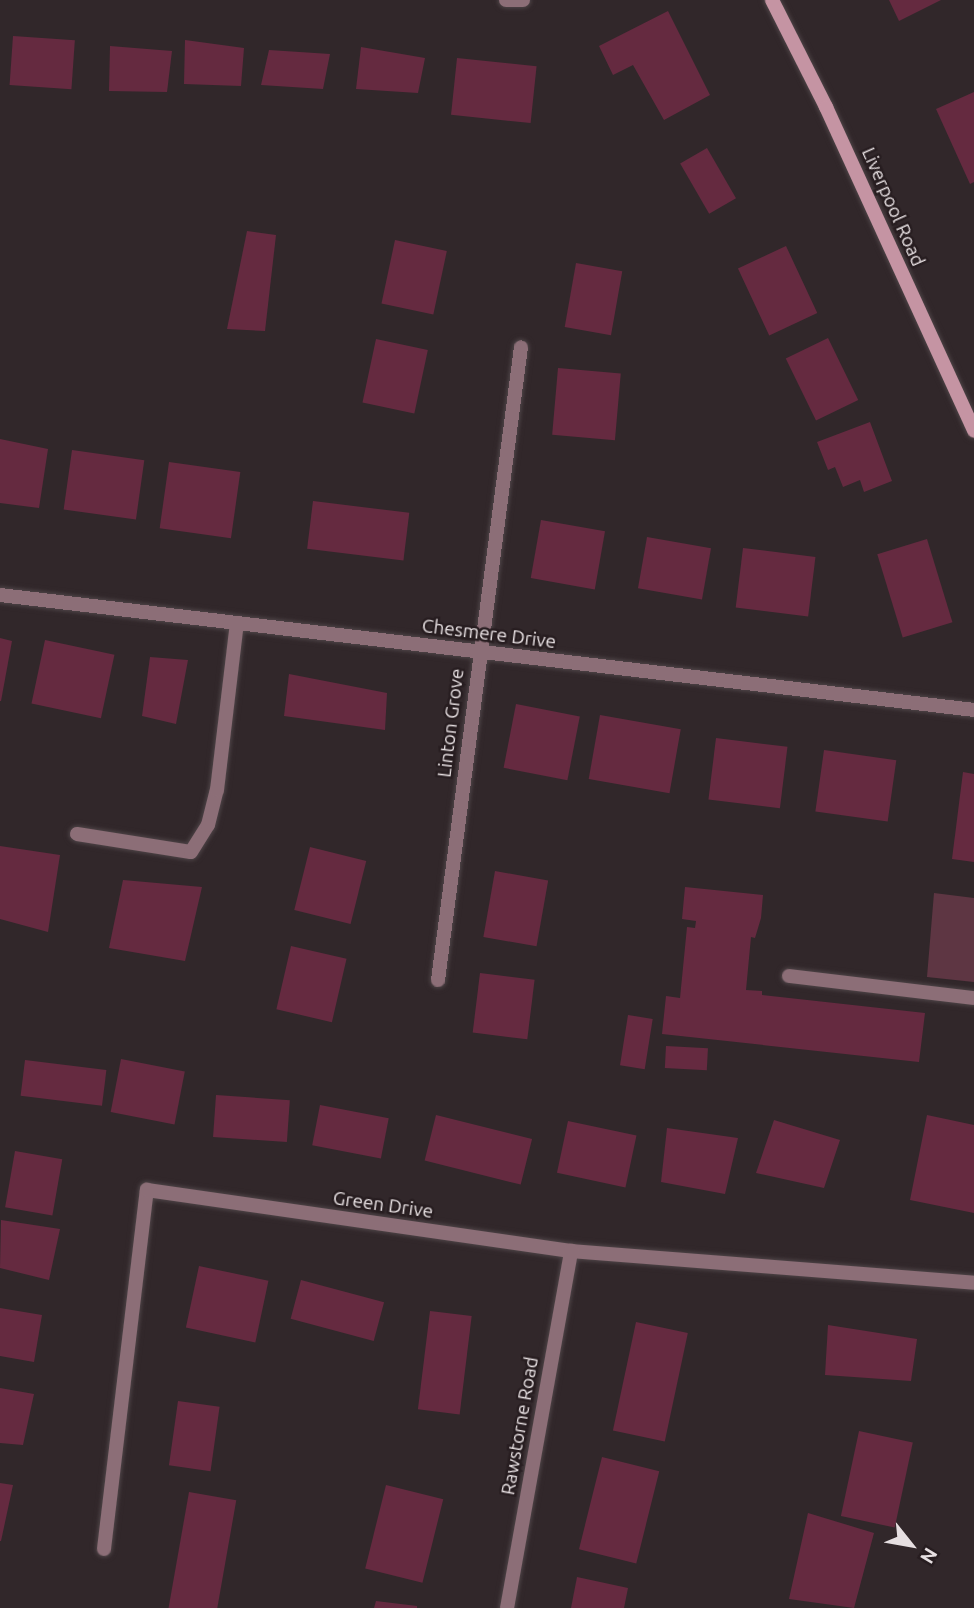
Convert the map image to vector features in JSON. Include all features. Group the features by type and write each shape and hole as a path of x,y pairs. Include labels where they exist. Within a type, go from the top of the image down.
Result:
{"street":[{"path":"506,0 523,0"},
{"name":"Liverpool Road","path":"772,0 826,107 974,431"},
{"name":"Linton Grove","path":"438,980 521,347"},
{"name":"Chesmere Drive","path":"0,594 974,710"},
{"path":"77,834 191,852 208,825 217,790 237,623"},
{"path":"789,976 974,998"},
{"name":"Green Drive","path":"104,1549 147,1190 571,1251 974,1283"},
{"name":"Rawstorne Road","path":"507,1608 571,1251"}],"shaded area":[{"path":"934,893 974,898 974,982 927,977"}],"building":[{"path":"889,0 941,0 899,21"},
{"path":"668,11 710,95 664,120 633,65 613,75 599,46"},
{"path":"13,36 75,40 71,89 10,85"},
{"path":"185,40 244,48 241,86 184,84"},
{"path":"110,46 172,51 167,92 109,91"},
{"path":"361,47 425,58 418,93 356,89"},
{"path":"269,50 330,54 323,89 261,85"},
{"path":"457,58 537,66 531,123 451,115"},
{"path":"974,92 974,182 970,184 936,109"},
{"path":"707,148 736,198 709,214 680,164"},
{"path":"247,231 276,235 265,331 227,329"},
{"path":"395,240 447,251 433,315 381,304"},
{"path":"786,246 817,313 769,335 738,268"},
{"path":"576,263 622,271 611,335 565,327"},
{"path":"828,338 858,400 816,421 786,359"},
{"path":"376,339 428,350 414,414 362,403"},
{"path":"558,368 621,373 615,440 552,435"},
{"path":"870,422 892,481 864,492 860,480 843,487 835,467 828,470 817,442"},
{"path":"0,439 48,449 39,508 0,503"},
{"path":"72,450 144,460 136,520 64,509"},
{"path":"169,462 240,472 231,538 160,528"},
{"path":"313,501 409,513 403,560 307,549"},
{"path":"541,520 605,531 595,589 531,578"},
{"path":"647,537 711,548 702,599 638,588"},
{"path":"927,539 952,622 903,637 877,554"},
{"path":"743,548 815,557 808,616 736,608"},
{"path":"0,638 12,641 1,701 0,701"},
{"path":"45,640 114,655 101,718 31,704"},
{"path":"150,657 188,660 176,724 142,716"},
{"path":"289,674 387,693 385,730 284,716"},
{"path":"516,704 580,716 567,780 504,768"},
{"path":"600,715 681,729 669,793 589,779"},
{"path":"716,738 787,747 780,808 708,800"},
{"path":"824,750 896,760 888,822 815,811"},
{"path":"963,772 974,774 974,862 952,859"},
{"path":"0,846 60,855 48,932 0,919"},
{"path":"310,847 366,861 351,924 294,910"},
{"path":"495,871 548,880 537,946 483,937"},
{"path":"123,880 202,887 185,961 109,948"},
{"path":"685,887 763,895 761,918 755,938 751,937 746,990 762,991 762,995 925,1013 919,1062 662,1034 666,996 680,998 687,927 695,928 696,921 682,919"},
{"path":"291,946 347,959 332,1022 276,1009"},
{"path":"480,973 535,980 527,1039 473,1033"},
{"path":"628,1015 653,1019 645,1069 620,1065"},
{"path":"666,1046 708,1048 707,1070 665,1068"},
{"path":"121,1059 185,1071 175,1124 111,1112"},
{"path":"25,1060 106,1070 102,1106 21,1096"},
{"path":"216,1095 290,1100 287,1142 213,1137"},
{"path":"320,1105 389,1118 381,1159 312,1145"},
{"path":"436,1115 532,1139 521,1185 425,1161"},
{"path":"927,1115 974,1125 974,1213 910,1200"},
{"path":"774,1120 840,1140 824,1188 756,1173"},
{"path":"568,1121 636,1136 625,1187 557,1173"},
{"path":"667,1128 738,1138 725,1194 661,1182"},
{"path":"15,1151 62,1159 52,1215 5,1207"},
{"path":"1,1220 60,1229 49,1280 0,1268"},
{"path":"199,1266 268,1281 255,1342 186,1328"},
{"path":"301,1280 384,1302 374,1341 291,1319"},
{"path":"0,1308 42,1315 34,1362 0,1356"},
{"path":"430,1311 472,1316 460,1414 418,1409"},
{"path":"636,1322 688,1333 665,1442 613,1431"},
{"path":"828,1325 917,1339 911,1381 825,1375"},
{"path":"0,1388 34,1394 23,1445 0,1443"},
{"path":"178,1401 220,1407 211,1471 169,1465"},
{"path":"859,1431 913,1442 895,1528 841,1516"},
{"path":"602,1457 659,1471 636,1563 579,1549"},
{"path":"0,1483 13,1485 1,1541 0,1541"},
{"path":"386,1485 443,1499 422,1583 365,1568"},
{"path":"189,1492 236,1500 217,1608 169,1608"},
{"path":"808,1513 874,1533 854,1608 789,1599"},
{"path":"577,1577 628,1588 624,1608 571,1608"},
{"path":"376,1601 417,1606 417,1608 374,1608"}]}
